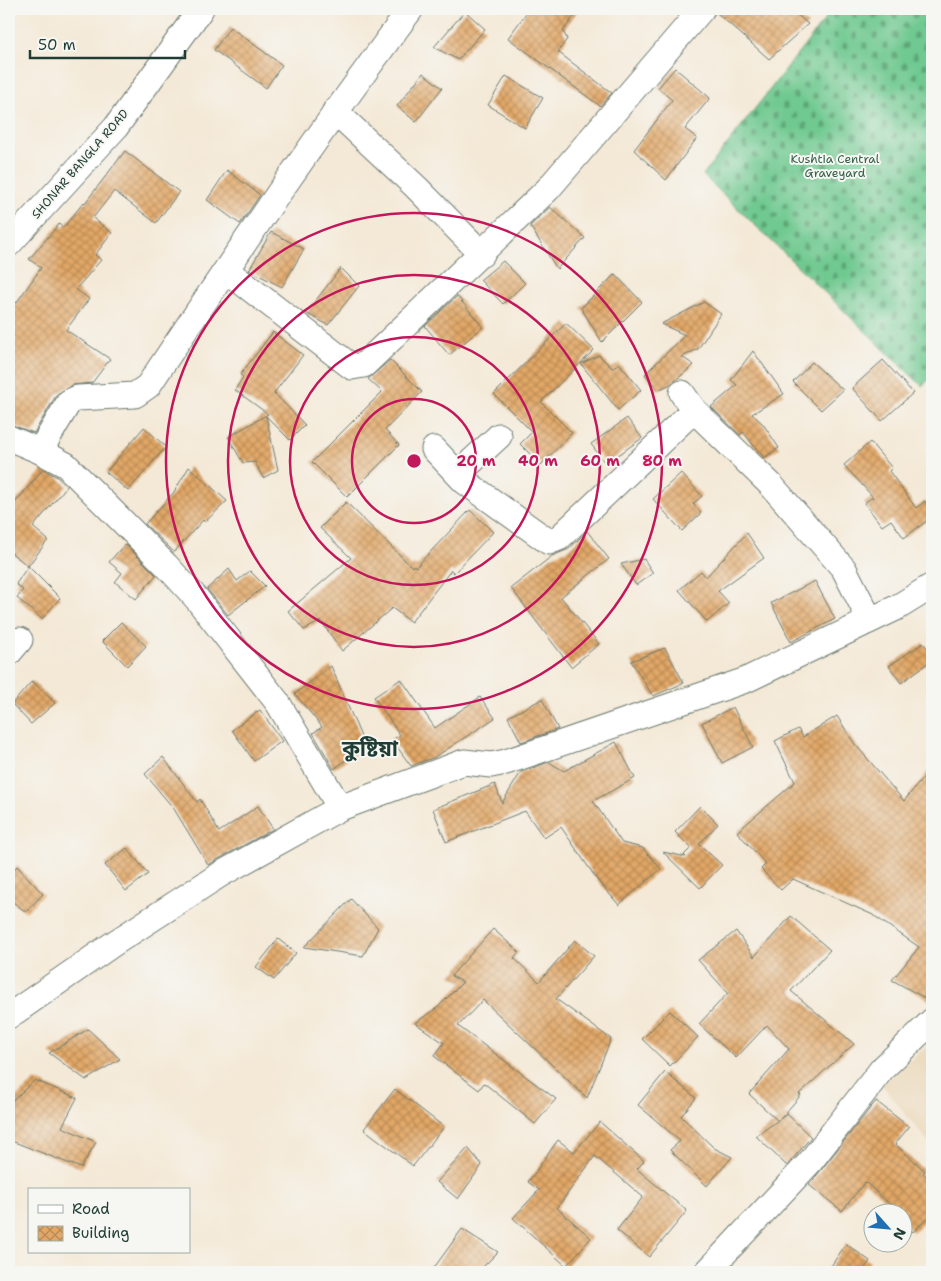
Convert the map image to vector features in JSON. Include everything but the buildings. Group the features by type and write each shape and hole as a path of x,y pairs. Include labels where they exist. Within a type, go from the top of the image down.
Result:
{"street":[{"name":"SHONAR BANGLA ROAD","path":"9,244 116,127 200,9"},
{"path":"40,451 69,402 78,398 135,395 148,386 335,111 411,9"},
{"path":"227,272 352,367 364,365 548,189 702,9"},
{"path":"335,111 416,187 482,254"},
{"path":"434,449 458,474 549,542 559,538 688,401 771,485 844,569 870,620"},
{"path":"458,474 499,436"},
{"path":"9,438 40,451 66,465 166,565 197,600 278,703 340,808"},
{"path":"9,1016 113,944 221,874 340,808 464,762 491,765 506,762 746,680 870,620 932,586"},
{"path":"707,1272 810,1162 882,1069 932,1021"}],"shaded area":[{"path":"932,1042 932,1146 882,1085"}],"green space":[{"name":"Kushtia Central Graveyard","path":"833,9 932,9 932,377 922,386 703,175"}],"district":[{"name":"কুষ্টিয়া","path":"370,748"}]}
